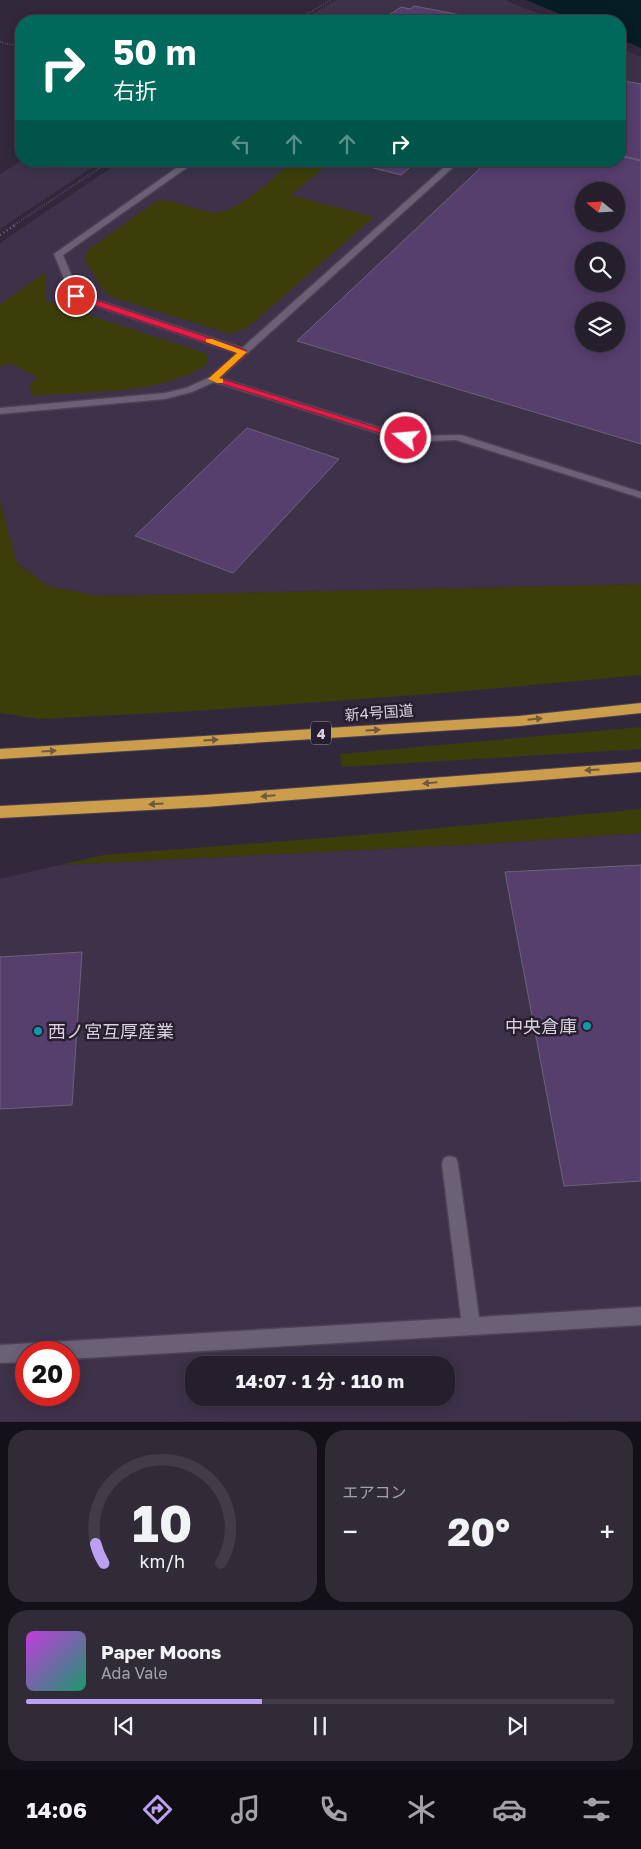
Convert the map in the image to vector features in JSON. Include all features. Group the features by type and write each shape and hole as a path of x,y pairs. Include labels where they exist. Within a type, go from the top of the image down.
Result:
{"highway":[{"name":"新4号国道","path":"0,754 519,720 641,708"},
{"path":"0,812 205,802 641,767"}],"lane":[{"path":"184,167 58,254 76,296 243,352"},
{"path":"0,411 165,396 189,390 213,379 449,167"},
{"path":"213,379 406,438 457,437 641,495"},
{"path":"450,1164 470,1327"},
{"path":"80,1350 641,1316"},
{"path":"0,1354 15,1353"}],"path":[{"path":"305,15 331,0"},
{"path":"0,42 15,46"},
{"path":"0,235 101,167"}],"shaded area":[{"path":"336,0 505,0 542,15 310,15"},
{"path":"526,0 641,0 641,48 626,42 626,15 562,15"},
{"path":"626,51 641,57 641,584 99,596 48,586 16,562 0,501 0,243 112,167 626,167"},
{"path":"15,165 15,167 93,167 0,229 0,174"},
{"path":"286,167 326,167 291,195 374,217 247,328 231,334 111,297 102,288 84,259 88,250 156,201 170,201 203,211 220,212 242,203"},
{"path":"46,271 46,301 208,354 206,366 165,382 143,387 31,396 30,385 37,377 11,364 0,366 0,305"},
{"path":"0,501 17,563 48,586 99,596 641,584 641,675 455,692 194,711 39,719 0,713"},
{"path":"641,727 641,749 342,767 340,754"},
{"path":"641,809 641,833 480,844 59,865 104,855 375,834"},
{"path":"641,833 641,1421 0,1422 0,879 59,865 480,844"}],"building":[{"path":"414,6 461,15 389,15 401,7 410,9"},
{"path":"626,81 641,84 641,160 626,156"},
{"path":"626,157 641,161 641,444 297,341 482,167 626,167"},
{"path":"370,167 410,167 401,175"},
{"path":"247,428 339,459 233,573 135,536"},
{"name":"中央倉庫","path":"641,865 641,1181 564,1186 505,872"},
{"name":"西ノ宮互厚産業","path":"82,952 72,1105 0,1109 0,957"}],"slow traffic":[{"path":"209,341 243,352 213,379 220,381"}],"place":[{"name":"中央倉庫","path":"587,1026"},
{"name":"西ノ宮互厚産業","path":"38,1031"}],"route":[{"path":"76,296 243,352 213,379 406,438"}]}
